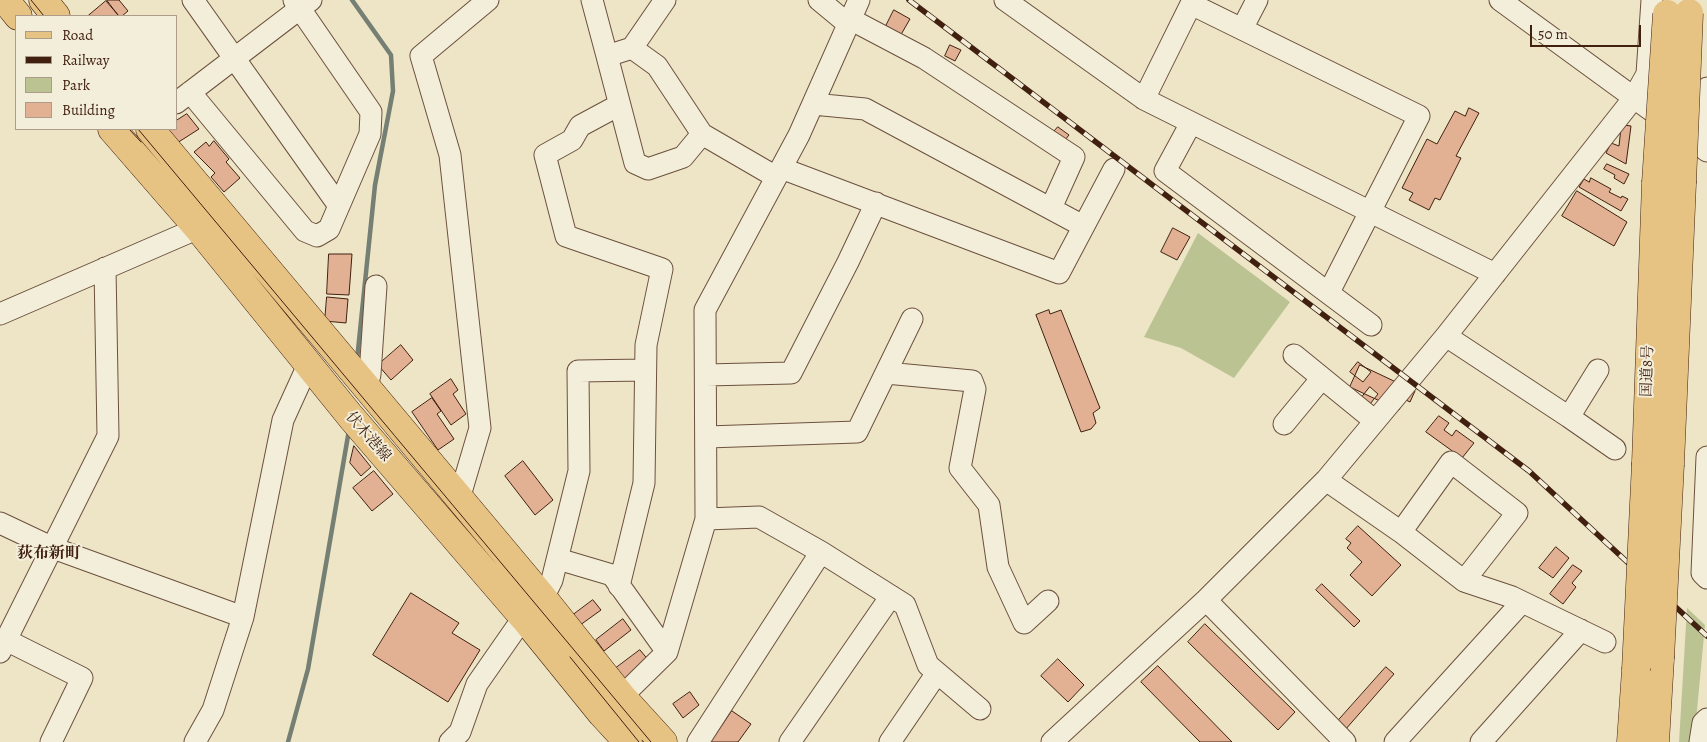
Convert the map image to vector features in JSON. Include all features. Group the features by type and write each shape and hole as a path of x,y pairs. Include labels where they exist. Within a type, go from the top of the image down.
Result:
{"main road":[{"path":"5,0 17,15"},
{"path":"43,0 55,15"},
{"name":"国道8号","path":"1655,742 1648,664 1658,464 1674,5"},
{"name":"伏木港線","path":"113,130 198,228 308,365 525,619 602,714 628,742"},
{"name":"伏木港線","path":"151,130 543,598 622,697 663,742"},
{"name":"国道8号","path":"1632,742 1648,664"}],"street":[{"path":"193,0 339,206"},
{"path":"459,499 480,428 450,155 421,56 488,0"},
{"path":"592,0 636,163 648,169 683,157 702,134"},
{"path":"607,56 632,48 666,0"},
{"path":"819,0 852,14 924,58 1074,157 1051,208"},
{"path":"1005,0 1144,99 1496,274"},
{"path":"1242,29 1257,0"},
{"path":"1500,0 1633,99 1706,149"},
{"path":"1144,99 1192,2 1242,29 1419,116 1329,292"},
{"path":"302,3 371,112 370,134 329,229 317,236 305,231 183,98 234,59 302,3"},
{"path":"1052,742 1206,600 1326,480 1496,274 1633,99 1647,74 1674,5"},
{"path":"602,714 622,697 667,652 706,519 706,310 779,172 852,14"},
{"path":"632,48 657,66 702,134 779,172 876,203 1058,272 1114,169"},
{"path":"1706,149 1707,88"},
{"path":"812,104 865,109 1084,226"},
{"path":"619,105 580,126 572,140 545,155 566,236 662,269 646,344 644,483 619,586"},
{"path":"1191,123 1165,171 1371,325"},
{"path":"706,374 791,373 876,203"},
{"path":"0,314 198,228 220,211"},
{"path":"51,742 82,678 3,646 108,436 105,268"},
{"path":"366,388 370,374 376,286"},
{"path":"707,437 857,432 912,319"},
{"path":"1446,336 1615,449"},
{"path":"1294,355 1375,421"},
{"path":"195,742 213,710 243,616 283,420 308,365"},
{"path":"450,742 460,732 477,684 543,598 552,580 579,471 578,372 645,370"},
{"path":"1569,417 1598,370"},
{"path":"886,373 972,382 975,389 960,468 988,505 998,567 1024,623 1048,601"},
{"path":"1284,424 1322,378"},
{"path":"1707,457 1702,573 1707,578"},
{"path":"1401,532 1451,462 1517,513 1464,580"},
{"path":"1326,480 1401,532 1464,580 1522,602 1605,642"},
{"path":"706,519 759,517 821,552 905,605 928,665 980,709"},
{"path":"0,523 53,548 243,616"},
{"path":"698,742 821,552"},
{"path":"558,559 612,576 667,652"},
{"path":"790,742 891,596"},
{"path":"1206,600 1338,740"},
{"path":"1395,742 1522,602"},
{"path":"1481,742 1581,630"},
{"path":"890,742 937,673"},
{"path":"1700,742 1703,723 1707,719"}],"green space":[{"path":"1198,233 1290,302 1234,378 1181,348 1144,337"},
{"path":"1687,608 1705,625 1694,742 1679,742"}],"building":[{"path":"107,0 119,0 128,11 123,15 118,15"},
{"path":"106,1 118,15 89,15"},
{"path":"894,10 910,19 899,38 884,30"},
{"path":"950,45 961,50 955,61 945,56"},
{"path":"1469,108 1479,113 1456,156 1461,158 1440,200 1435,198 1429,210 1409,200 1413,193 1402,188 1427,139 1437,144 1455,111 1465,116"},
{"path":"187,114 199,129 177,143 167,130 178,130 178,120"},
{"path":"1624,125 1631,126 1626,164 1606,153 1611,143 1619,146 1621,128"},
{"path":"1058,127 1069,135 1065,140 1052,134"},
{"path":"214,141 229,159 226,162 240,178 224,192 211,177 215,173 194,152 206,142 209,146"},
{"path":"1607,164 1629,174 1624,184 1614,178 1615,175 1604,169"},
{"path":"1591,178 1611,189 1609,192 1628,199 1621,211 1579,187 1584,179 1589,182"},
{"path":"1577,191 1627,222 1614,246 1562,216"},
{"path":"1173,228 1190,237 1177,260 1161,252"},
{"path":"329,254 352,254 349,295 327,294"},
{"path":"327,297 348,299 346,323 325,321"},
{"path":"1049,310 1050,314 1061,310 1100,408 1093,413 1096,423 1091,429 1081,432 1036,315"},
{"path":"401,345 413,360 391,380 378,365"},
{"path":"1358,362 1371,372 1363,382 1350,372"},
{"path":"1360,365 1415,391 1410,402 1404,399 1399,410 1350,387"},
{"path":"451,379 458,390 453,394 466,414 451,425 430,394"},
{"path":"1370,387 1378,394 1370,404 1362,397"},
{"path":"432,398 441,411 437,414 454,439 438,450 412,412"},
{"path":"1439,416 1449,423 1444,430 1452,436 1456,430 1474,443 1462,458 1426,432"},
{"path":"354,446 371,467 361,476 350,463"},
{"path":"523,461 553,500 535,515 505,476"},
{"path":"374,471 393,494 372,511 353,488"},
{"path":"1358,526 1401,565 1372,596 1350,575 1362,562 1347,548 1351,543 1346,539"},
{"path":"1556,547 1569,558 1553,578 1539,568"},
{"path":"1573,565 1582,571 1572,583 1576,587 1563,604 1550,594"},
{"path":"1322,584 1360,621 1354,627 1316,590"},
{"path":"411,593 459,623 452,633 480,650 448,702 373,655"},
{"path":"593,600 601,610 576,628 569,618"},
{"path":"623,619 631,630 604,651 596,640"},
{"path":"1205,624 1295,712 1278,730 1188,642"},
{"path":"640,650 650,662 625,681 616,668"},
{"path":"1058,659 1084,685 1068,702 1041,676"},
{"path":"1158,666 1232,742 1200,742 1141,682"},
{"path":"1386,667 1394,674 1345,730 1337,722"},
{"path":"690,692 699,705 683,718 673,704"},
{"path":"732,711 751,724 738,742 711,742"}],"waterway":[{"path":"352,0 391,55 393,91 375,185 357,360"},
{"path":"288,742 308,669 349,430"}],"tram line":[{"path":"31,0 43,15"},
{"path":"130,130 141,142"},
{"path":"139,130 651,742"},
{"path":"570,657 639,742"}],"railway":[{"path":"909,0 1529,471 1707,636"}],"district":[{"name":"荻布新町","path":"49,554"}]}
